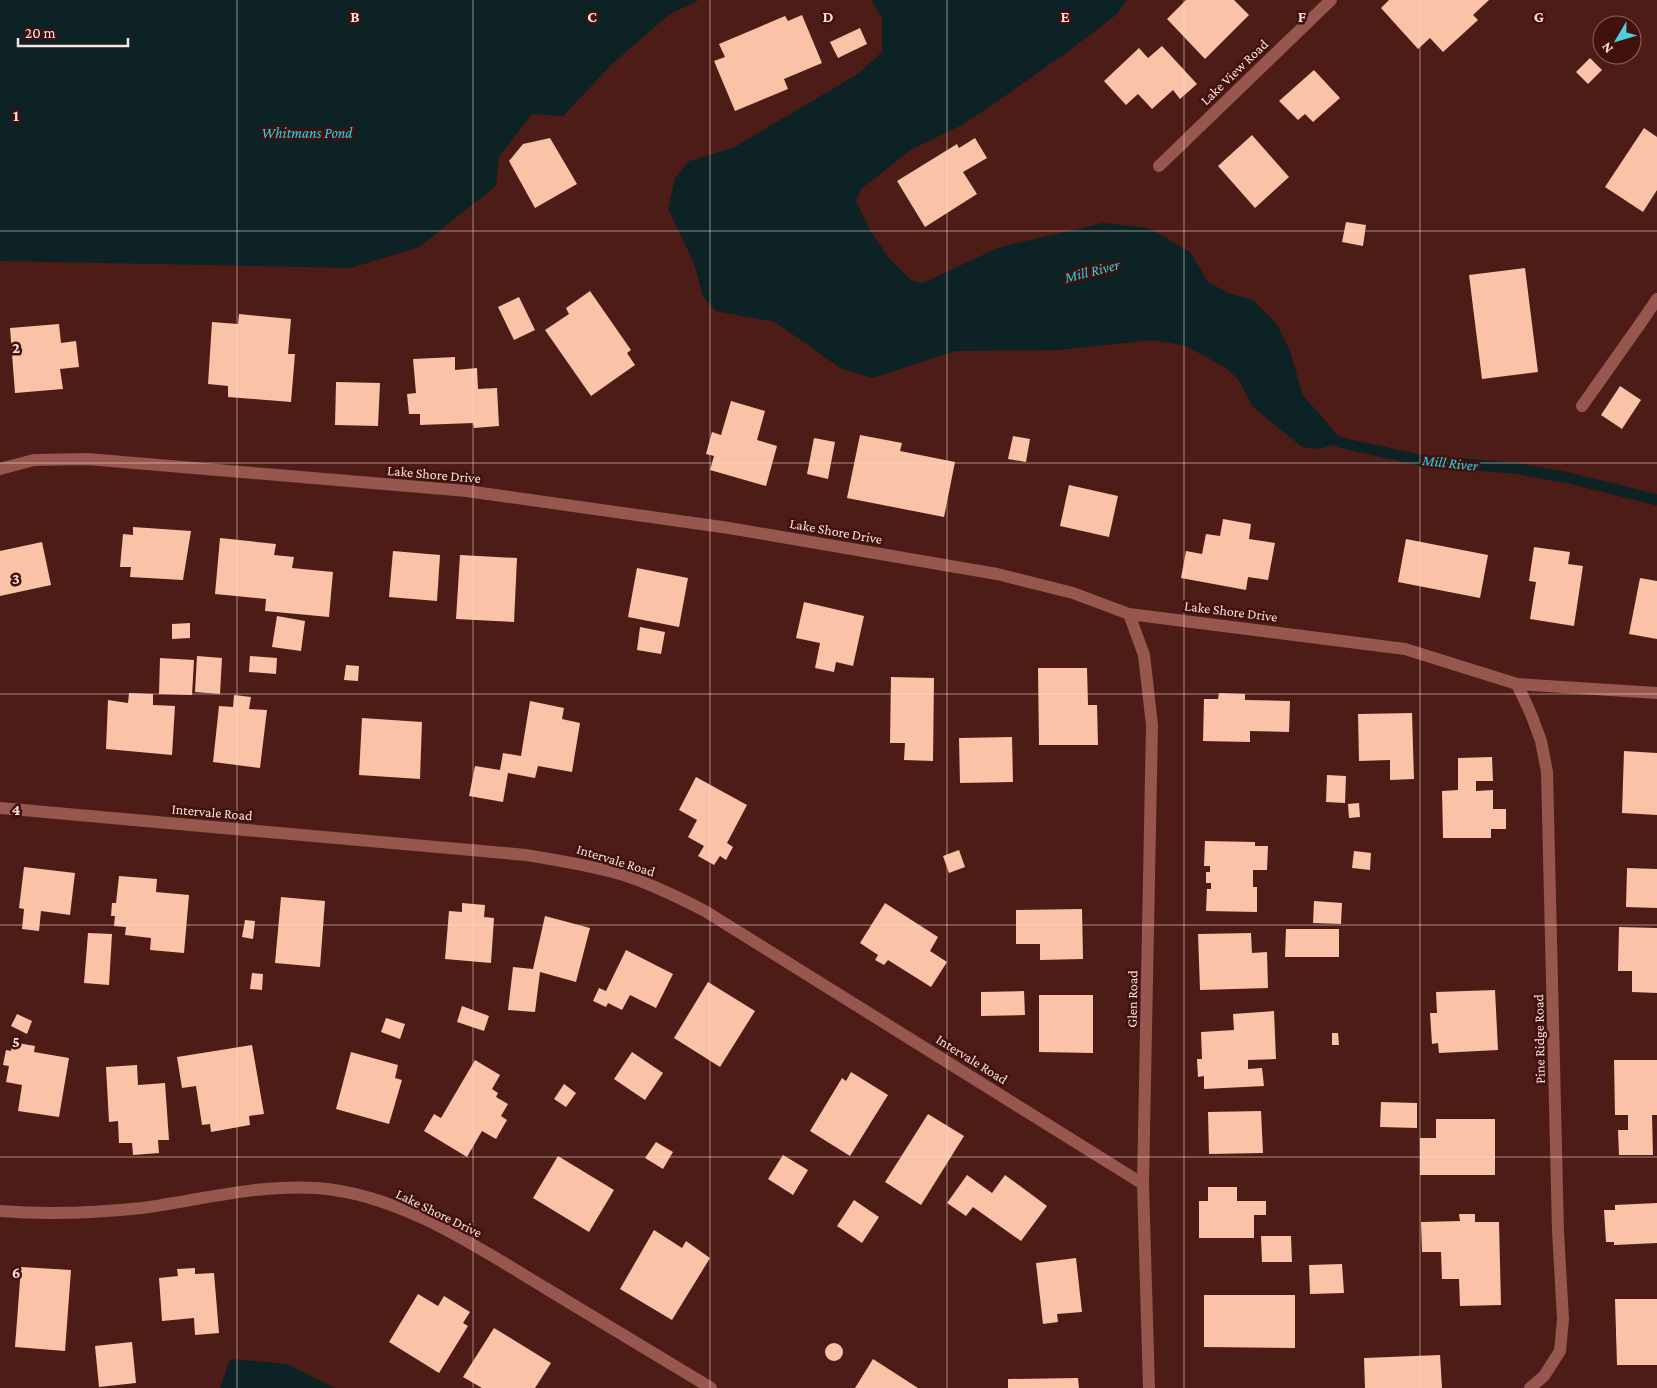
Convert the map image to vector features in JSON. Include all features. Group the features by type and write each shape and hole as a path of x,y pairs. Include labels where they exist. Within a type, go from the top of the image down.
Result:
{"street":[{"name":"Lake View Road","path":"1159,166 1331,0"},
{"path":"1582,406 1657,299"},
{"name":"Lake Shore Drive","path":"0,469 34,460 87,459 467,491 729,528 997,574 1072,593 1129,614 1405,649 1517,684 1657,693"},
{"name":"Glen Road","path":"1129,614 1144,655 1152,725 1144,1184 1149,1388"},
{"name":"Pine Ridge Road","path":"1517,684 1532,714 1541,741 1547,772 1558,1231 1563,1319 1560,1352 1544,1376 1530,1388"},
{"name":"Intervale Road","path":"0,808 526,855 571,862 620,874 663,890 705,911 1144,1184"},
{"name":"Lake Shore Drive","path":"0,1211 38,1214 142,1208 270,1188 318,1188 369,1197 417,1216 482,1250 711,1388"}],"water":[{"name":"Whitmans Pond","path":"0,0 699,0 670,14 613,63 563,116 532,114 499,157 496,186 419,247 351,268 0,261"},
{"path":"871,0 1127,0 1117,14 1070,50 962,125 912,149 861,189 856,201 870,230 888,257 911,280 923,283 1000,247 1103,223 1149,228 1190,252 1208,282 1228,293 1253,300 1277,324 1290,351 1303,396 1326,421 1342,443 1318,449 1302,447 1253,407 1238,379 1226,368 1186,346 1153,340 1058,350 955,351 873,378 840,368 775,322 716,311 703,297 694,263 668,209 675,178 689,161 733,148 858,74 882,52 882,18"},
{"path":"230,1359 287,1364 335,1388 220,1388"}],"building":[{"path":"1186,0 1234,0 1249,15 1205,59 1167,19"},
{"path":"1389,0 1489,0 1473,15 1478,20 1443,52 1430,38 1418,49 1381,8"},
{"path":"802,15 822,63 784,79 788,89 735,111 714,61 725,57 719,44 785,16 788,21"},
{"path":"860,28 867,44 838,58 830,42"},
{"path":"1162,46 1197,84 1180,99 1173,90 1152,109 1138,94 1126,105 1104,81 1139,48 1148,58"},
{"path":"1590,58 1592,65 1597,65 1602,70 1588,84 1576,72"},
{"path":"1314,70 1340,98 1313,122 1305,114 1298,120 1279,101"},
{"path":"1644,128 1657,137 1657,190 1643,212 1605,187"},
{"path":"1252,135 1289,177 1255,208 1218,166"},
{"path":"550,138 577,184 535,208 509,161 523,144"},
{"path":"975,138 987,158 963,172 977,194 925,227 897,181 957,144 959,148"},
{"path":"1346,222 1366,225 1363,246 1342,242"},
{"path":"1525,268 1538,372 1482,379 1469,275"},
{"path":"590,291 631,350 627,353 635,365 591,396 545,330 569,314 566,308"},
{"path":"519,297 535,330 514,340 498,307"},
{"path":"239,314 291,319 288,354 295,354 291,402 228,397 228,386 208,384 212,322 238,324"},
{"path":"59,324 61,343 76,341 79,367 60,369 63,389 15,393 10,328"},
{"path":"455,357 455,370 477,368 478,389 497,388 499,426 474,428 473,423 420,425 420,414 409,414 407,394 416,393 413,359"},
{"path":"336,382 380,383 378,426 335,425"},
{"path":"1620,386 1641,400 1622,429 1601,415"},
{"path":"731,401 765,411 757,440 777,446 766,486 710,470 714,456 706,454 712,432 721,435"},
{"path":"860,435 902,443 900,451 955,462 944,517 847,498"},
{"path":"1013,436 1030,439 1026,462 1008,459"},
{"path":"814,438 835,442 828,479 807,474"},
{"path":"1069,485 1118,496 1109,537 1060,526"},
{"path":"1223,519 1251,524 1249,539 1275,543 1268,580 1248,577 1246,590 1181,578 1186,551 1202,554 1206,534 1220,536"},
{"path":"133,527 191,531 183,580 130,577 131,567 120,567 123,534 133,535"},
{"path":"220,538 276,544 274,555 294,557 292,568 333,572 329,617 265,611 266,599 215,594"},
{"path":"1406,539 1488,555 1480,598 1398,582"},
{"path":"42,542 51,585 0,596 0,551"},
{"path":"1534,547 1570,552 1568,564 1583,566 1574,626 1530,619 1536,582 1529,581"},
{"path":"393,551 440,555 437,601 389,597"},
{"path":"460,555 517,558 514,622 456,619"},
{"path":"637,568 688,578 679,627 628,617"},
{"path":"1640,578 1657,581 1657,639 1629,634"},
{"path":"804,602 864,616 853,666 836,662 834,672 815,668 820,643 796,638"},
{"path":"277,616 305,621 301,651 272,647"},
{"path":"190,623 190,638 172,639 172,624"},
{"path":"640,627 665,632 661,654 637,650"},
{"path":"197,656 222,658 220,694 195,692"},
{"path":"250,656 277,658 276,674 249,672"},
{"path":"160,658 194,660 192,695 159,694"},
{"path":"346,665 359,666 358,681 344,680"},
{"path":"1038,668 1087,668 1088,705 1097,705 1098,745 1039,745"},
{"path":"891,677 934,678 933,761 904,760 905,743 890,743"},
{"path":"129,693 153,694 153,705 175,706 172,755 106,749 108,700 128,703"},
{"path":"1219,693 1245,694 1245,700 1290,701 1289,732 1250,731 1250,742 1203,741 1204,699 1218,699"},
{"path":"234,695 251,697 249,709 267,710 260,768 213,762 219,706 233,707"},
{"path":"530,701 564,708 562,719 580,723 572,772 538,766 535,778 508,773 503,802 469,796 475,766 500,770 503,753 521,756"},
{"path":"1412,713 1414,779 1390,780 1390,760 1359,761 1358,714"},
{"path":"362,718 422,722 420,779 359,775"},
{"path":"1012,737 1013,782 960,783 959,738"},
{"path":"1624,751 1657,753 1657,815 1622,813"},
{"path":"1492,757 1493,781 1476,781 1476,791 1493,790 1493,809 1506,809 1506,829 1491,829 1491,838 1443,838 1442,791 1458,790 1458,758"},
{"path":"1327,775 1346,776 1345,803 1326,802"},
{"path":"696,777 747,805 727,843 733,847 726,860 720,856 714,865 698,856 704,846 688,837 697,820 679,810"},
{"path":"1359,803 1360,817 1349,818 1348,804"},
{"path":"1205,841 1255,842 1255,846 1268,846 1267,870 1253,870 1253,887 1257,887 1257,912 1206,911 1207,889 1211,889 1211,883 1206,883 1206,872 1210,872 1210,866 1204,866"},
{"path":"959,850 965,867 949,873 943,856"},
{"path":"1354,851 1371,853 1370,870 1352,868"},
{"path":"24,867 75,873 70,915 41,911 39,931 22,929 24,909 19,908"},
{"path":"1627,868 1657,869 1657,908 1626,907"},
{"path":"119,876 157,879 156,892 189,895 184,953 150,950 151,938 125,935 126,927 114,926 115,916 111,916 112,903 116,903"},
{"path":"281,897 325,901 320,967 275,963"},
{"path":"1314,901 1342,903 1341,924 1313,923"},
{"path":"462,903 485,905 484,917 494,918 491,963 445,959 449,911 462,912"},
{"path":"885,903 938,937 930,951 947,962 931,987 888,960 884,965 875,960 878,955 860,943"},
{"path":"1082,909 1083,959 1040,960 1040,944 1016,944 1016,910"},
{"path":"545,916 590,928 576,982 540,972 535,1012 508,1010 513,967 533,969"},
{"path":"245,920 255,921 253,939 242,937"},
{"path":"1619,927 1657,928 1657,993 1632,992 1632,971 1618,971"},
{"path":"1286,929 1339,929 1339,957 1285,957"},
{"path":"88,933 112,934 109,985 84,983"},
{"path":"1251,933 1252,953 1267,952 1268,988 1200,990 1198,934"},
{"path":"626,950 673,974 656,1008 630,995 622,1010 608,1003 606,1007 593,1001 599,988 606,991"},
{"path":"252,973 263,974 262,990 250,989"},
{"path":"708,982 755,1011 720,1067 674,1038"},
{"path":"1495,990 1498,1050 1439,1053 1438,1043 1432,1044 1430,1013 1437,1013 1436,992"},
{"path":"1024,991 1025,1015 981,1016 981,992"},
{"path":"1039,995 1093,995 1093,1053 1039,1052"},
{"path":"462,1006 489,1016 484,1031 457,1022"},
{"path":"1274,1011 1276,1059 1248,1060 1248,1069 1262,1068 1264,1086 1204,1089 1204,1076 1198,1077 1197,1059 1202,1059 1201,1032 1234,1030 1233,1014"},
{"path":"17,1014 32,1021 27,1034 11,1026"},
{"path":"386,1018 405,1024 400,1039 381,1032"},
{"path":"1332,1033 1338,1033 1339,1045 1332,1045"},
{"path":"12,1042 35,1046 34,1052 69,1058 59,1117 18,1111 22,1085 6,1082 9,1066 3,1065 6,1050 11,1051"},
{"path":"252,1045 264,1114 249,1116 250,1125 211,1132 210,1124 202,1125 196,1086 182,1088 177,1057"},
{"path":"351,1052 398,1065 395,1078 402,1080 389,1124 336,1109"},
{"path":"632,1052 663,1073 645,1100 614,1079"},
{"path":"475,1060 500,1075 492,1089 498,1093 496,1097 508,1104 501,1116 507,1120 496,1139 482,1131 467,1157 424,1131 434,1114 441,1118"},
{"path":"1614,1060 1657,1060 1657,1115 1652,1115 1653,1155 1619,1155 1618,1130 1628,1130 1628,1115 1615,1115"},
{"path":"137,1065 138,1085 165,1083 169,1140 158,1140 159,1153 133,1155 132,1143 119,1143 118,1121 109,1122 106,1067"},
{"path":"851,1072 888,1095 850,1156 810,1131 842,1078 846,1081"},
{"path":"564,1084 576,1093 566,1107 554,1099"},
{"path":"1381,1102 1417,1103 1417,1128 1380,1127"},
{"path":"1261,1111 1263,1153 1209,1154 1208,1112"},
{"path":"928,1114 964,1136 921,1205 885,1182"},
{"path":"1436,1119 1495,1119 1495,1175 1420,1175 1420,1138 1436,1138"},
{"path":"656,1142 673,1152 663,1169 645,1158"},
{"path":"783,1155 808,1170 793,1195 768,1179"},
{"path":"558,1156 614,1190 589,1232 533,1198"},
{"path":"967,1175 992,1193 1005,1175 1047,1206 1021,1241 973,1207 966,1216 947,1203"},
{"path":"1208,1187 1237,1187 1237,1201 1266,1201 1266,1215 1254,1215 1254,1238 1199,1238 1199,1201 1208,1201"},
{"path":"854,1200 879,1217 862,1243 837,1226"},
{"path":"1657,1203 1657,1243 1614,1245 1614,1242 1606,1242 1604,1210 1615,1210 1615,1205"},
{"path":"1459,1214 1475,1214 1475,1222 1499,1222 1501,1305 1460,1306 1459,1279 1442,1279 1441,1252 1422,1252 1421,1222 1460,1221"},
{"path":"654,1230 682,1248 686,1241 710,1258 672,1320 620,1289"},
{"path":"1261,1236 1291,1236 1292,1262 1262,1262"},
{"path":"1076,1258 1082,1312 1057,1314 1058,1322 1043,1324 1036,1263"},
{"path":"1342,1264 1344,1293 1310,1294 1309,1265"},
{"path":"21,1267 71,1270 65,1351 15,1347"},
{"path":"195,1268 195,1274 214,1273 219,1333 195,1335 194,1318 162,1321 159,1278 178,1276 177,1269"},
{"path":"418,1294 438,1306 444,1296 470,1312 463,1323 468,1326 439,1373 389,1342"},
{"path":"1204,1295 1295,1295 1295,1348 1204,1347"},
{"path":"1615,1299 1657,1299 1657,1365 1617,1365"},
{"path":"494,1328 551,1363 535,1388 482,1388 463,1377"},
{"path":"132,1342 136,1383 99,1387 95,1346"},
{"path":"830,1343 838,1343 843,1348 841,1359 830,1361 825,1356 825,1348"},
{"path":"1440,1355 1442,1388 1365,1388 1364,1358"},
{"path":"873,1359 918,1388 855,1388"},
{"path":"1078,1378 1079,1388 1008,1388 1008,1379"}],"waterway":[{"name":"Mill River","path":"1329,436 1342,443 1424,461 1514,468 1569,478 1657,500"}]}
